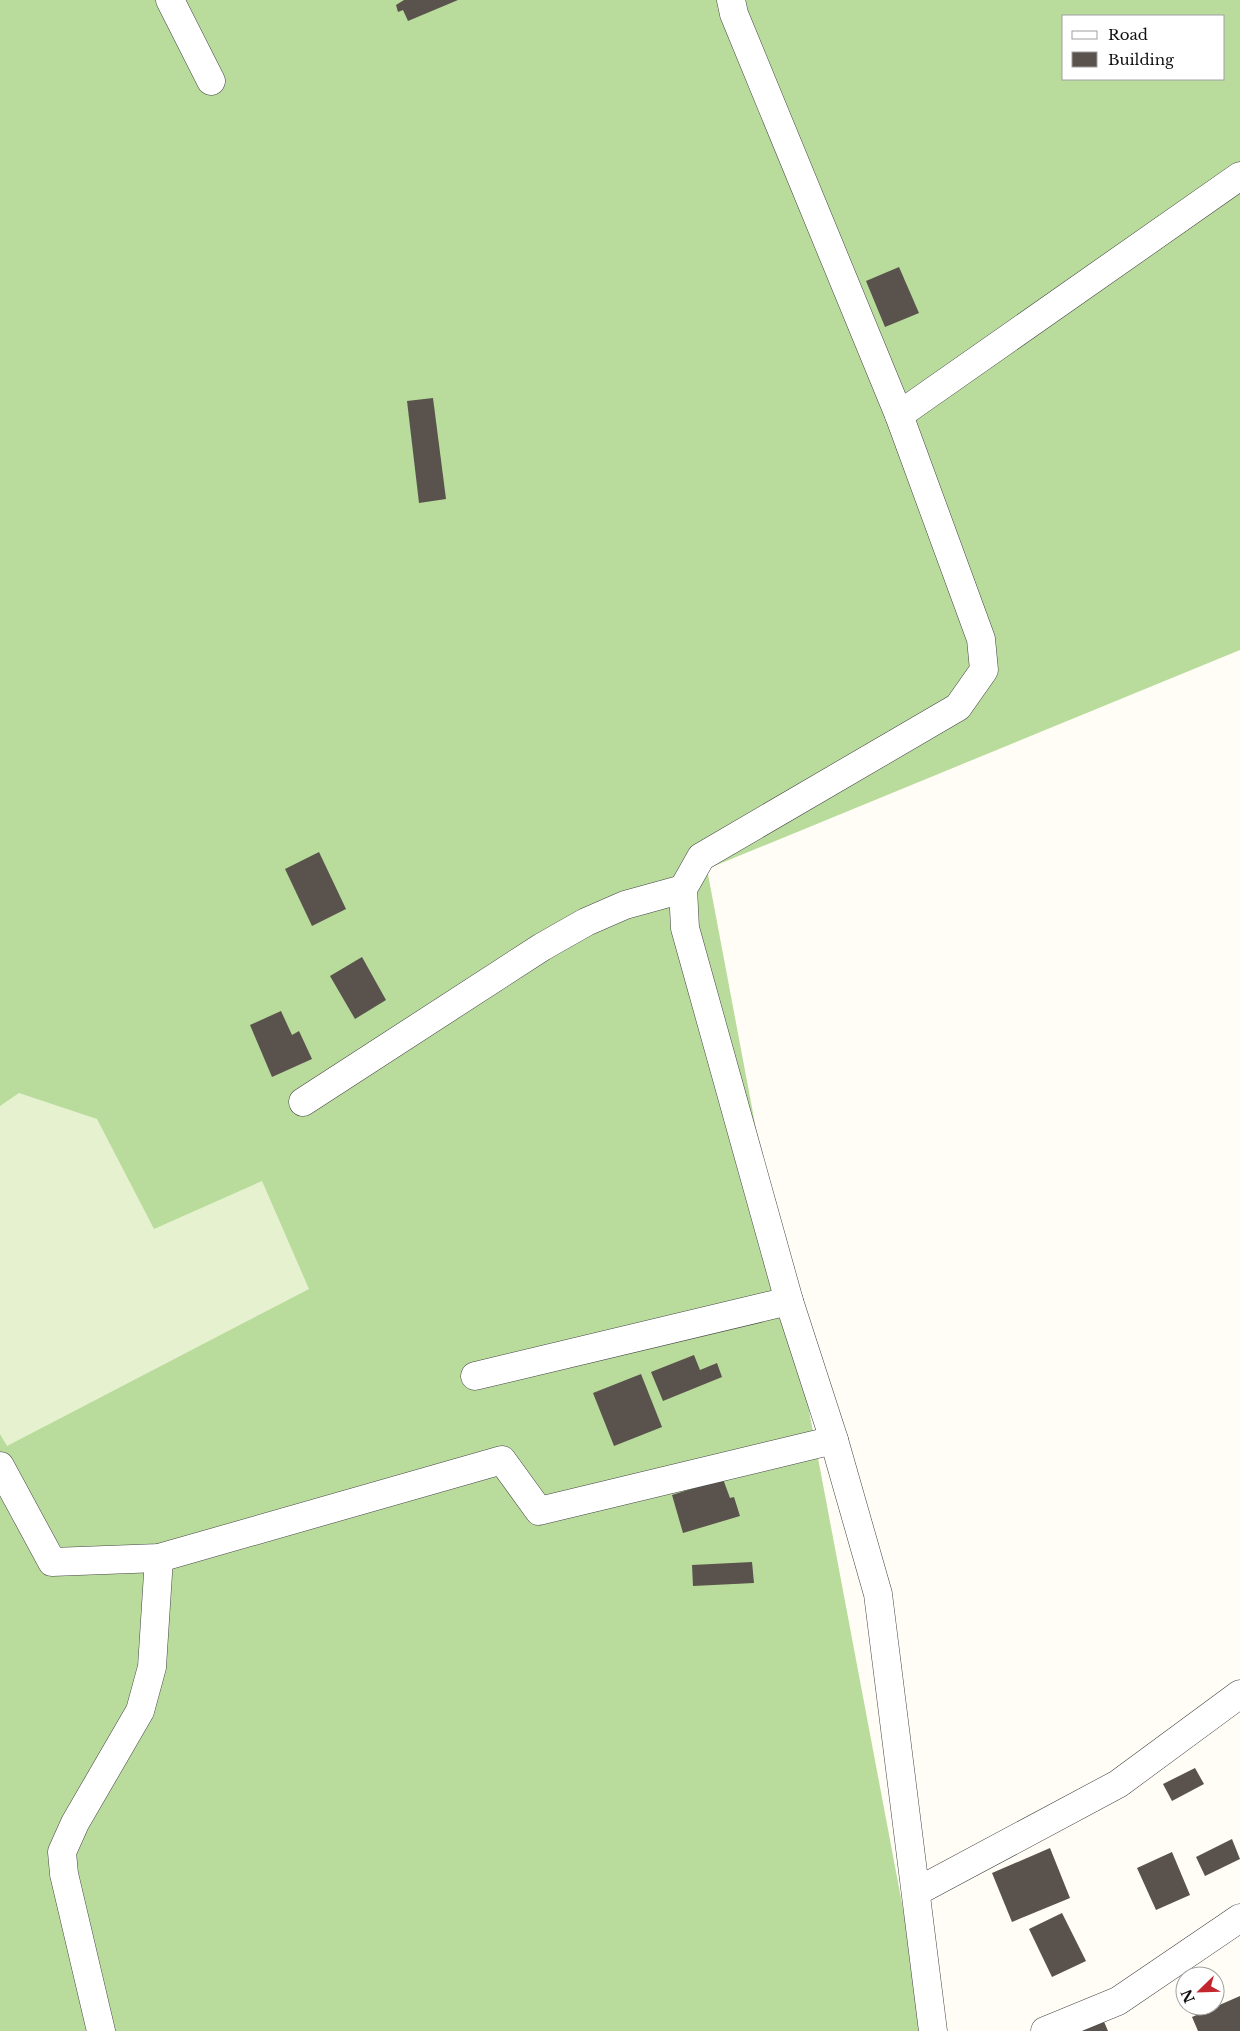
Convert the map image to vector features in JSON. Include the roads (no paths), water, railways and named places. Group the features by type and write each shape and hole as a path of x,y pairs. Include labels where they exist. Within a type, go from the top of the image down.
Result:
{"street":[{"path":"170,0 211,81"},
{"path":"731,0 734,14 899,415 981,639 984,670 958,707 702,857 683,888 685,928 789,1301 834,1440 878,1594 933,2031"},
{"path":"899,415 1240,176"},
{"path":"303,1102 542,947 586,922 625,905 683,888"},
{"path":"475,1376 789,1301"},
{"path":"0,1466 52,1562 159,1558 502,1460 539,1511 834,1440"},
{"path":"101,2031 64,1874 62,1852 75,1823 140,1711 152,1667 159,1558"},
{"path":"916,1892 1118,1784 1240,1694"},
{"path":"1045,2031 1118,2001 1240,1918"}]}
